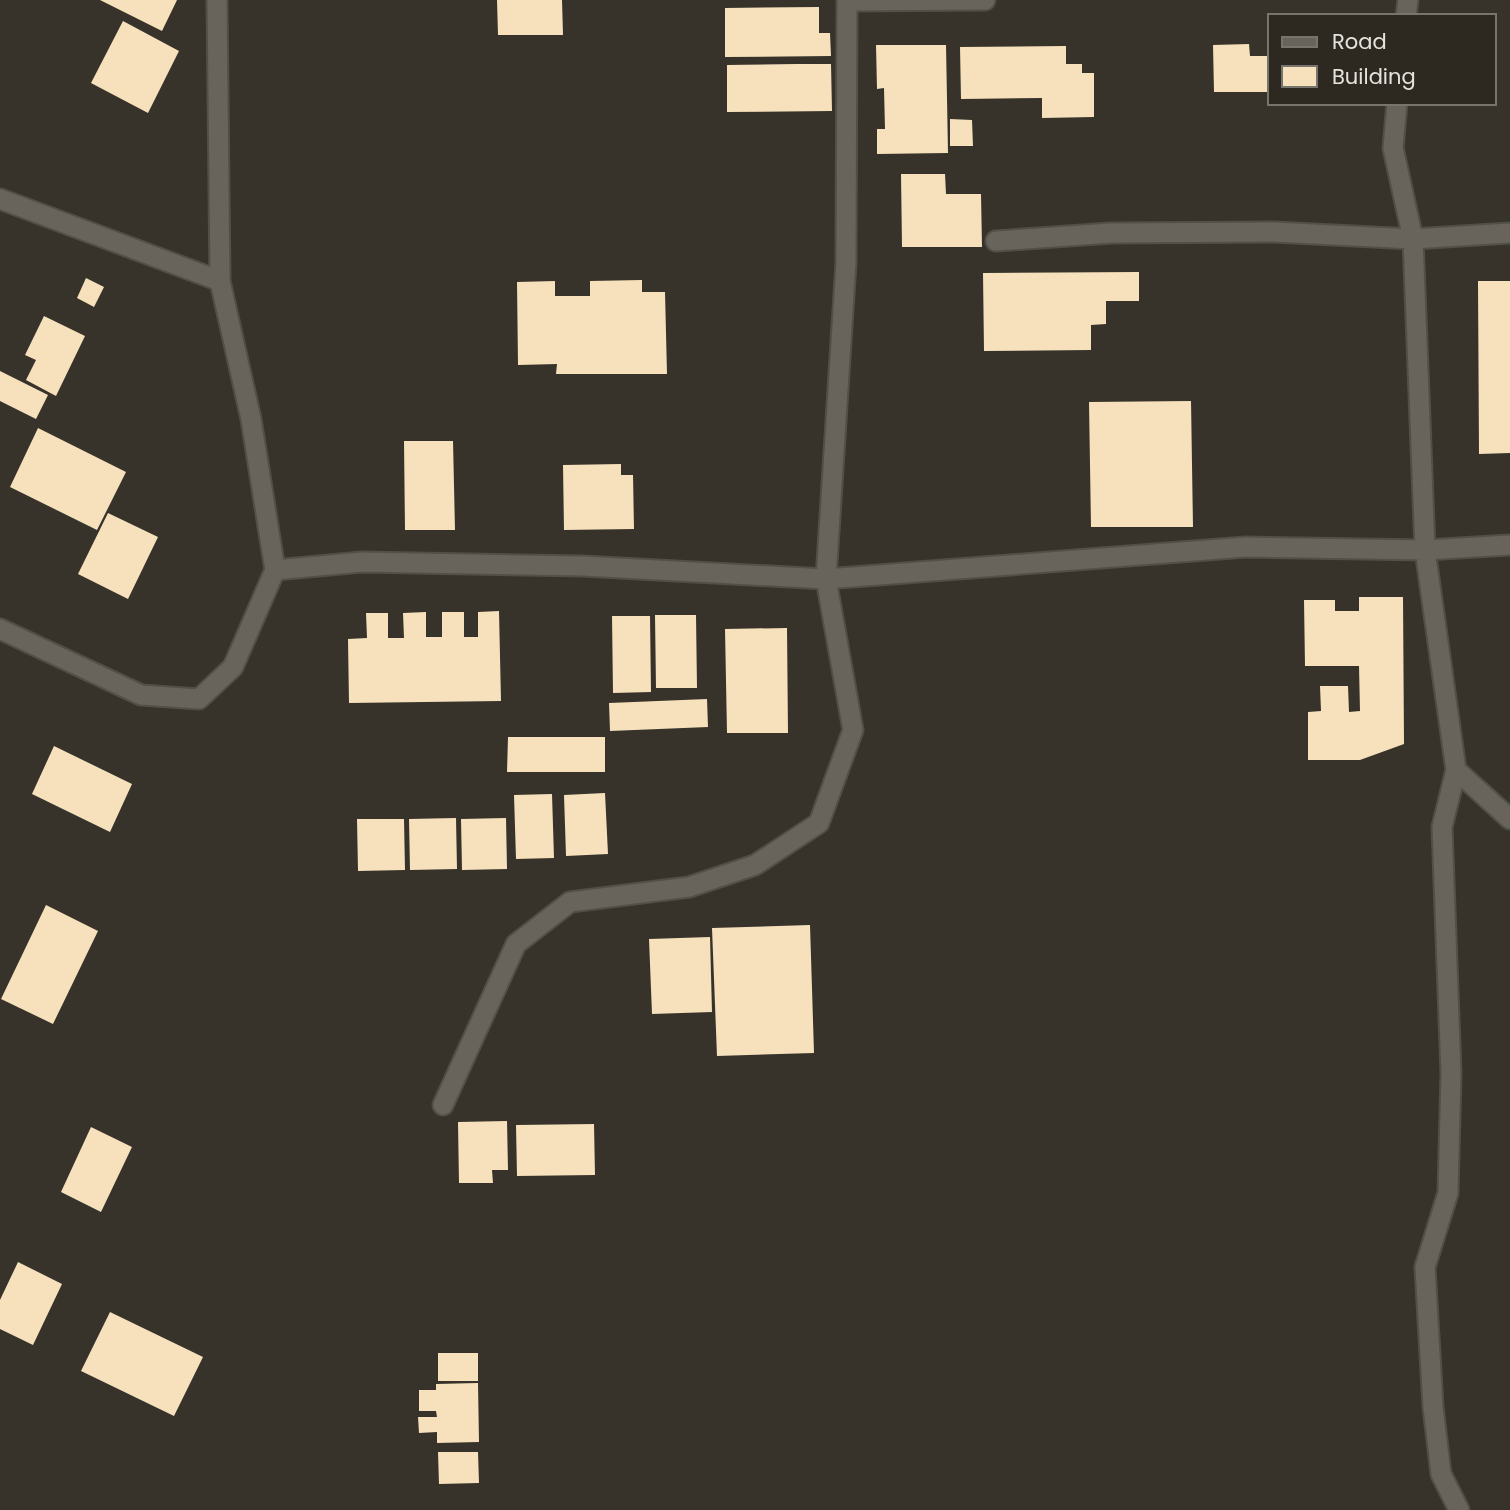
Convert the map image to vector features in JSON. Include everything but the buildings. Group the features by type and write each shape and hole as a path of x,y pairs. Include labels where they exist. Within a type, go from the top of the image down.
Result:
{"street":[{"path":"0,629 141,695 199,699 233,667 275,570 251,419 220,281 217,0"},
{"path":"443,1105 516,944 570,902 689,887 755,865 819,823 853,730 826,579 846,263 848,0 985,0"},
{"path":"1397,105 1392,149 1413,239 1425,550 1456,770 1442,827 1451,1073 1448,1193 1425,1267 1433,1407 1441,1474 1459,1510"},
{"path":"0,199 220,281"},
{"path":"996,241 1111,233 1260,232 1413,239 1510,233"},
{"path":"275,570 362,562 569,565 826,579 1246,547 1425,550 1510,545"},
{"path":"1456,770 1510,819"}]}
